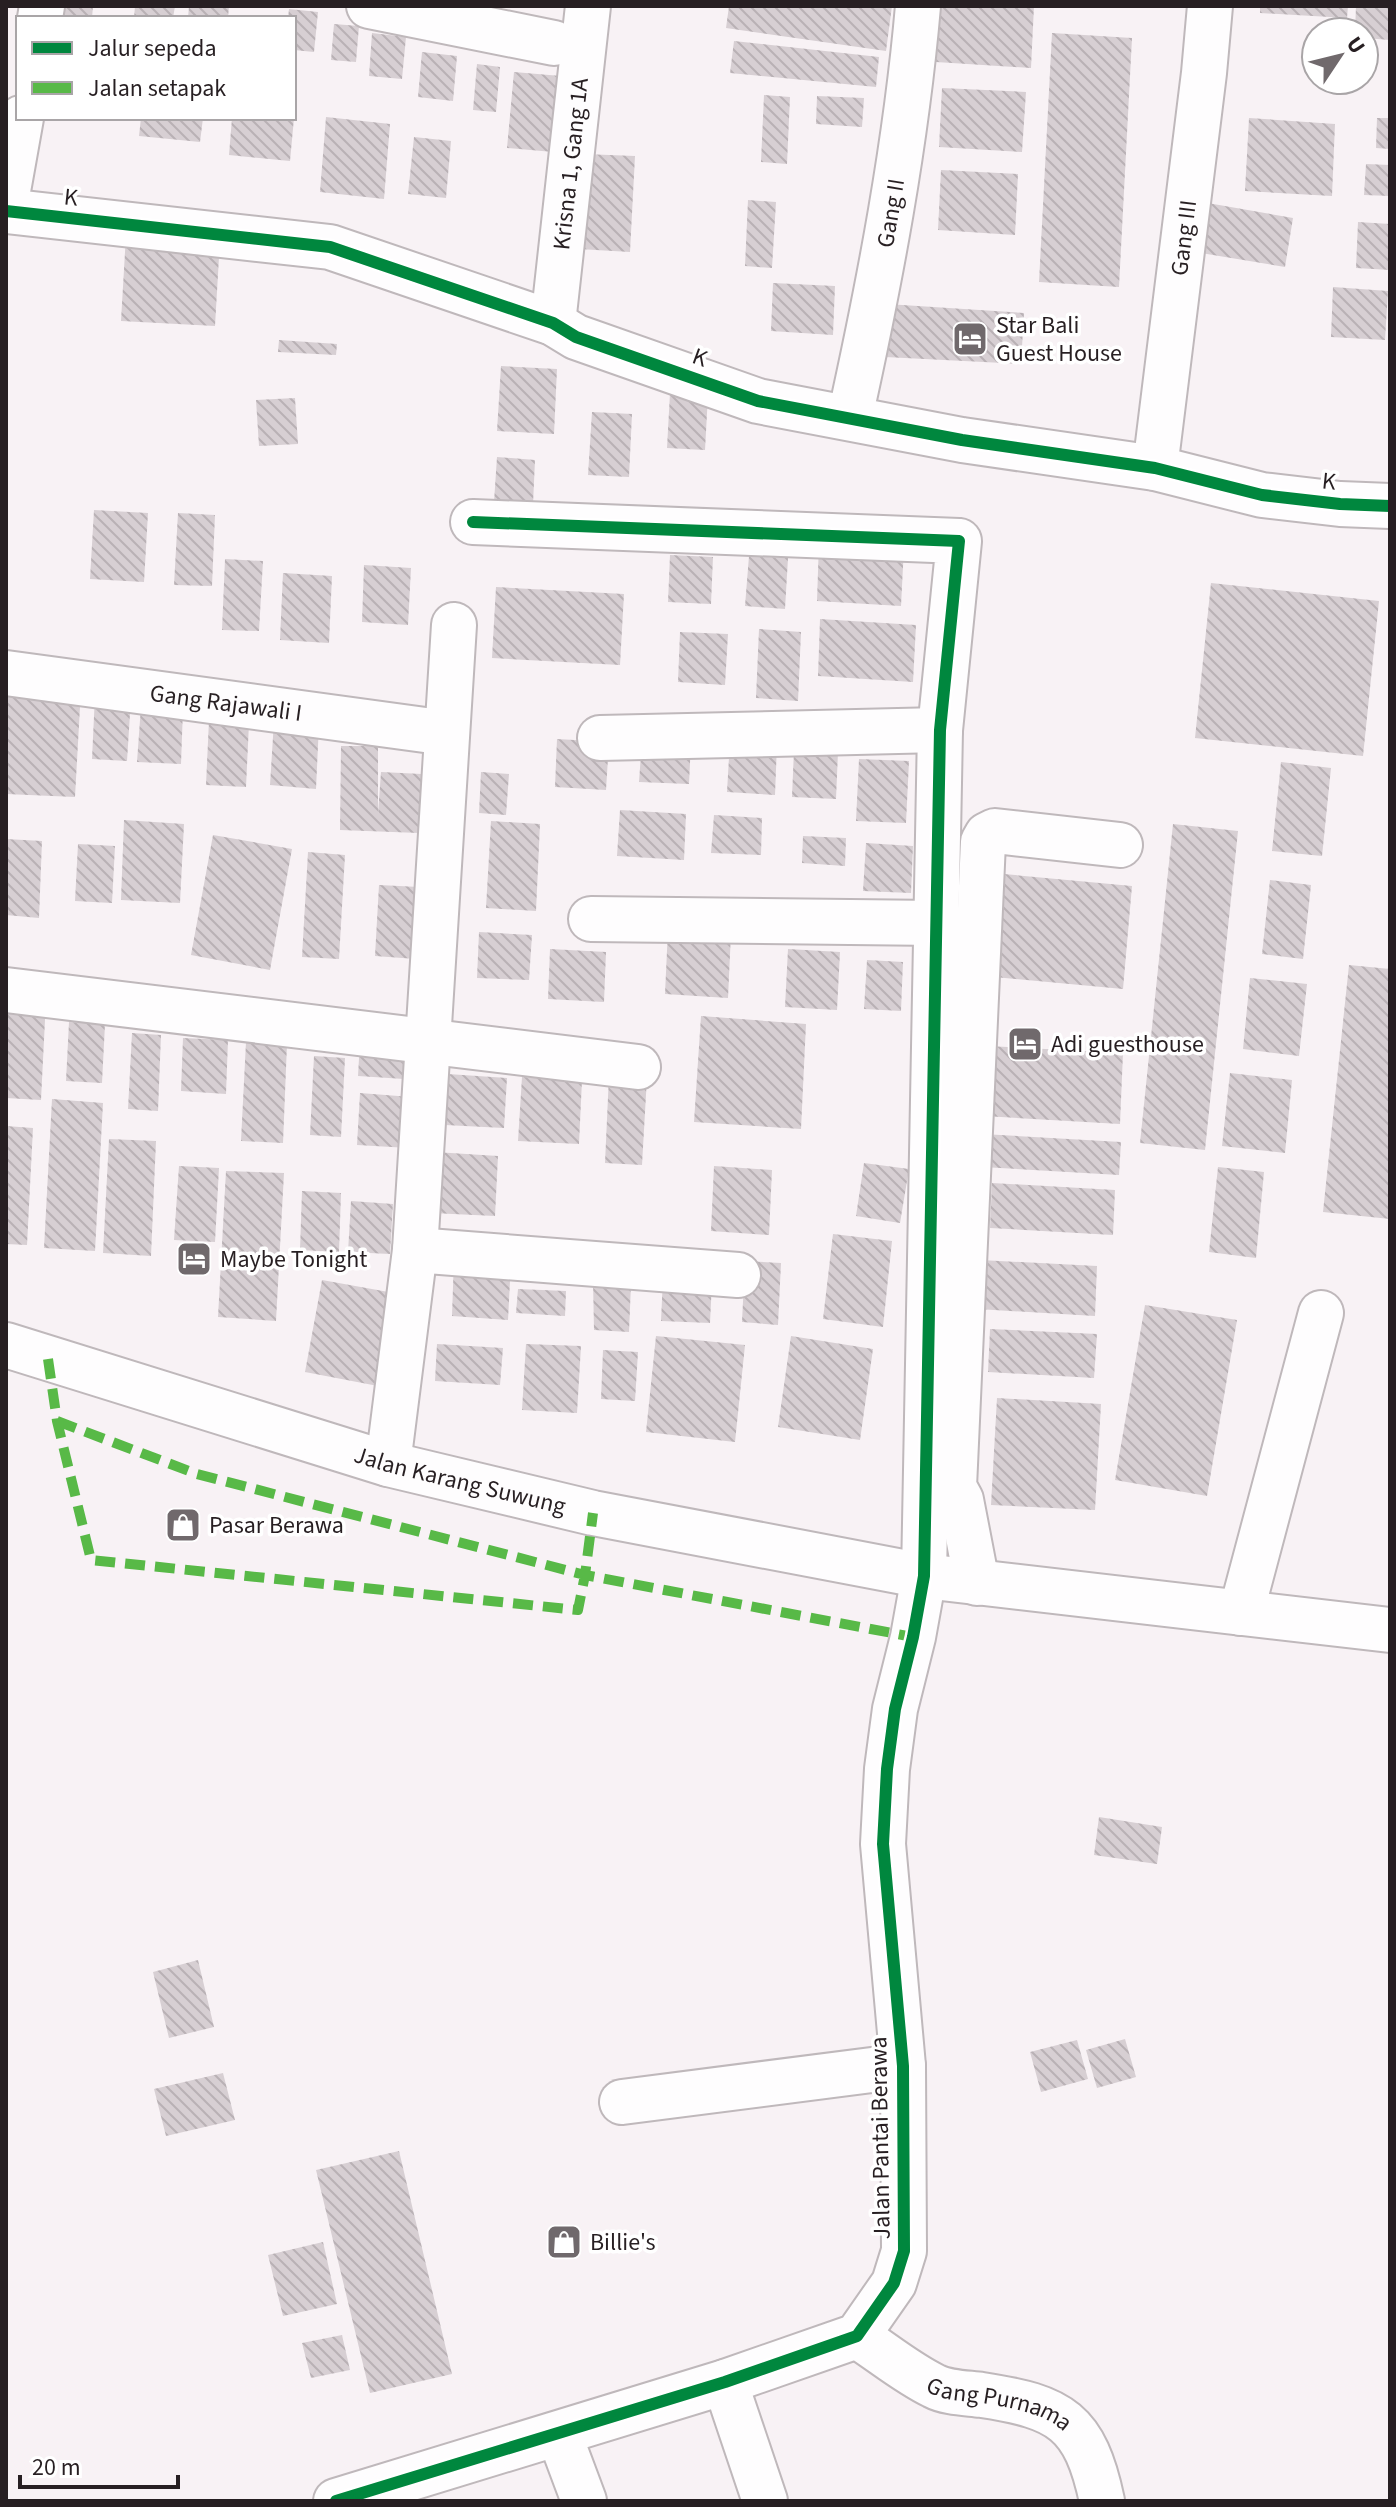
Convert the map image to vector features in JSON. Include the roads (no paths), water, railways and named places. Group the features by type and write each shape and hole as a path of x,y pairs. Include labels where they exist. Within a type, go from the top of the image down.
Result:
{"street":[{"path":"369,6 554,43"},
{"name":"Krisna 1, Gang 1A","path":"553,323 588,6"},
{"name":"Gang II","path":"850,417 878,291 912,69 918,6"},
{"name":"Gang III","path":"1155,468 1210,6"},
{"path":"6,202 21,120"},
{"name":"K","path":"6,211 330,247 553,323 576,337 758,401 962,440 1155,468 1262,495 1390,506"},
{"name":"Jalan Pantai Berawa","path":"473,522 959,541 940,730 924,1576 895,1709 887,1769 883,1844 903,2066 904,2251 894,2283 857,2336"},
{"path":"388,1464 415,1250 454,625"},
{"name":"Gang Rajawali I","path":"6,673 447,733"},
{"path":"600,738 940,730"},
{"path":"977,1583 961,1500 954,1487 983,842 987,835 995,831 1120,845"},
{"path":"591,919 938,923"},
{"path":"6,990 638,1067"},
{"path":"415,1250 738,1275"},
{"path":"1241,1613 1321,1313"},
{"name":"Jalan Karang Suwung","path":"6,1345 388,1464 593,1513 924,1576"},
{"path":"924,1576 1390,1630"},
{"path":"622,2102 903,2066"},
{"path":"356,2498 725,2382 857,2336"},
{"name":"Gang Purnama","path":"857,2336 935,2387 1015,2400 1046,2411 1069,2424 1085,2443 1102,2501"},
{"path":"725,2382 765,2501"},
{"path":"559,2434 584,2501"}],"place":[{"name":"Star Bali Guest House","path":"970,339"},
{"name":"Adi guesthouse","path":"1025,1044"},
{"name":"Maybe Tonight","path":"194,1259"},
{"name":"Pasar Berawa","path":"183,1525"},
{"name":"Billie's","path":"564,2242"}]}
